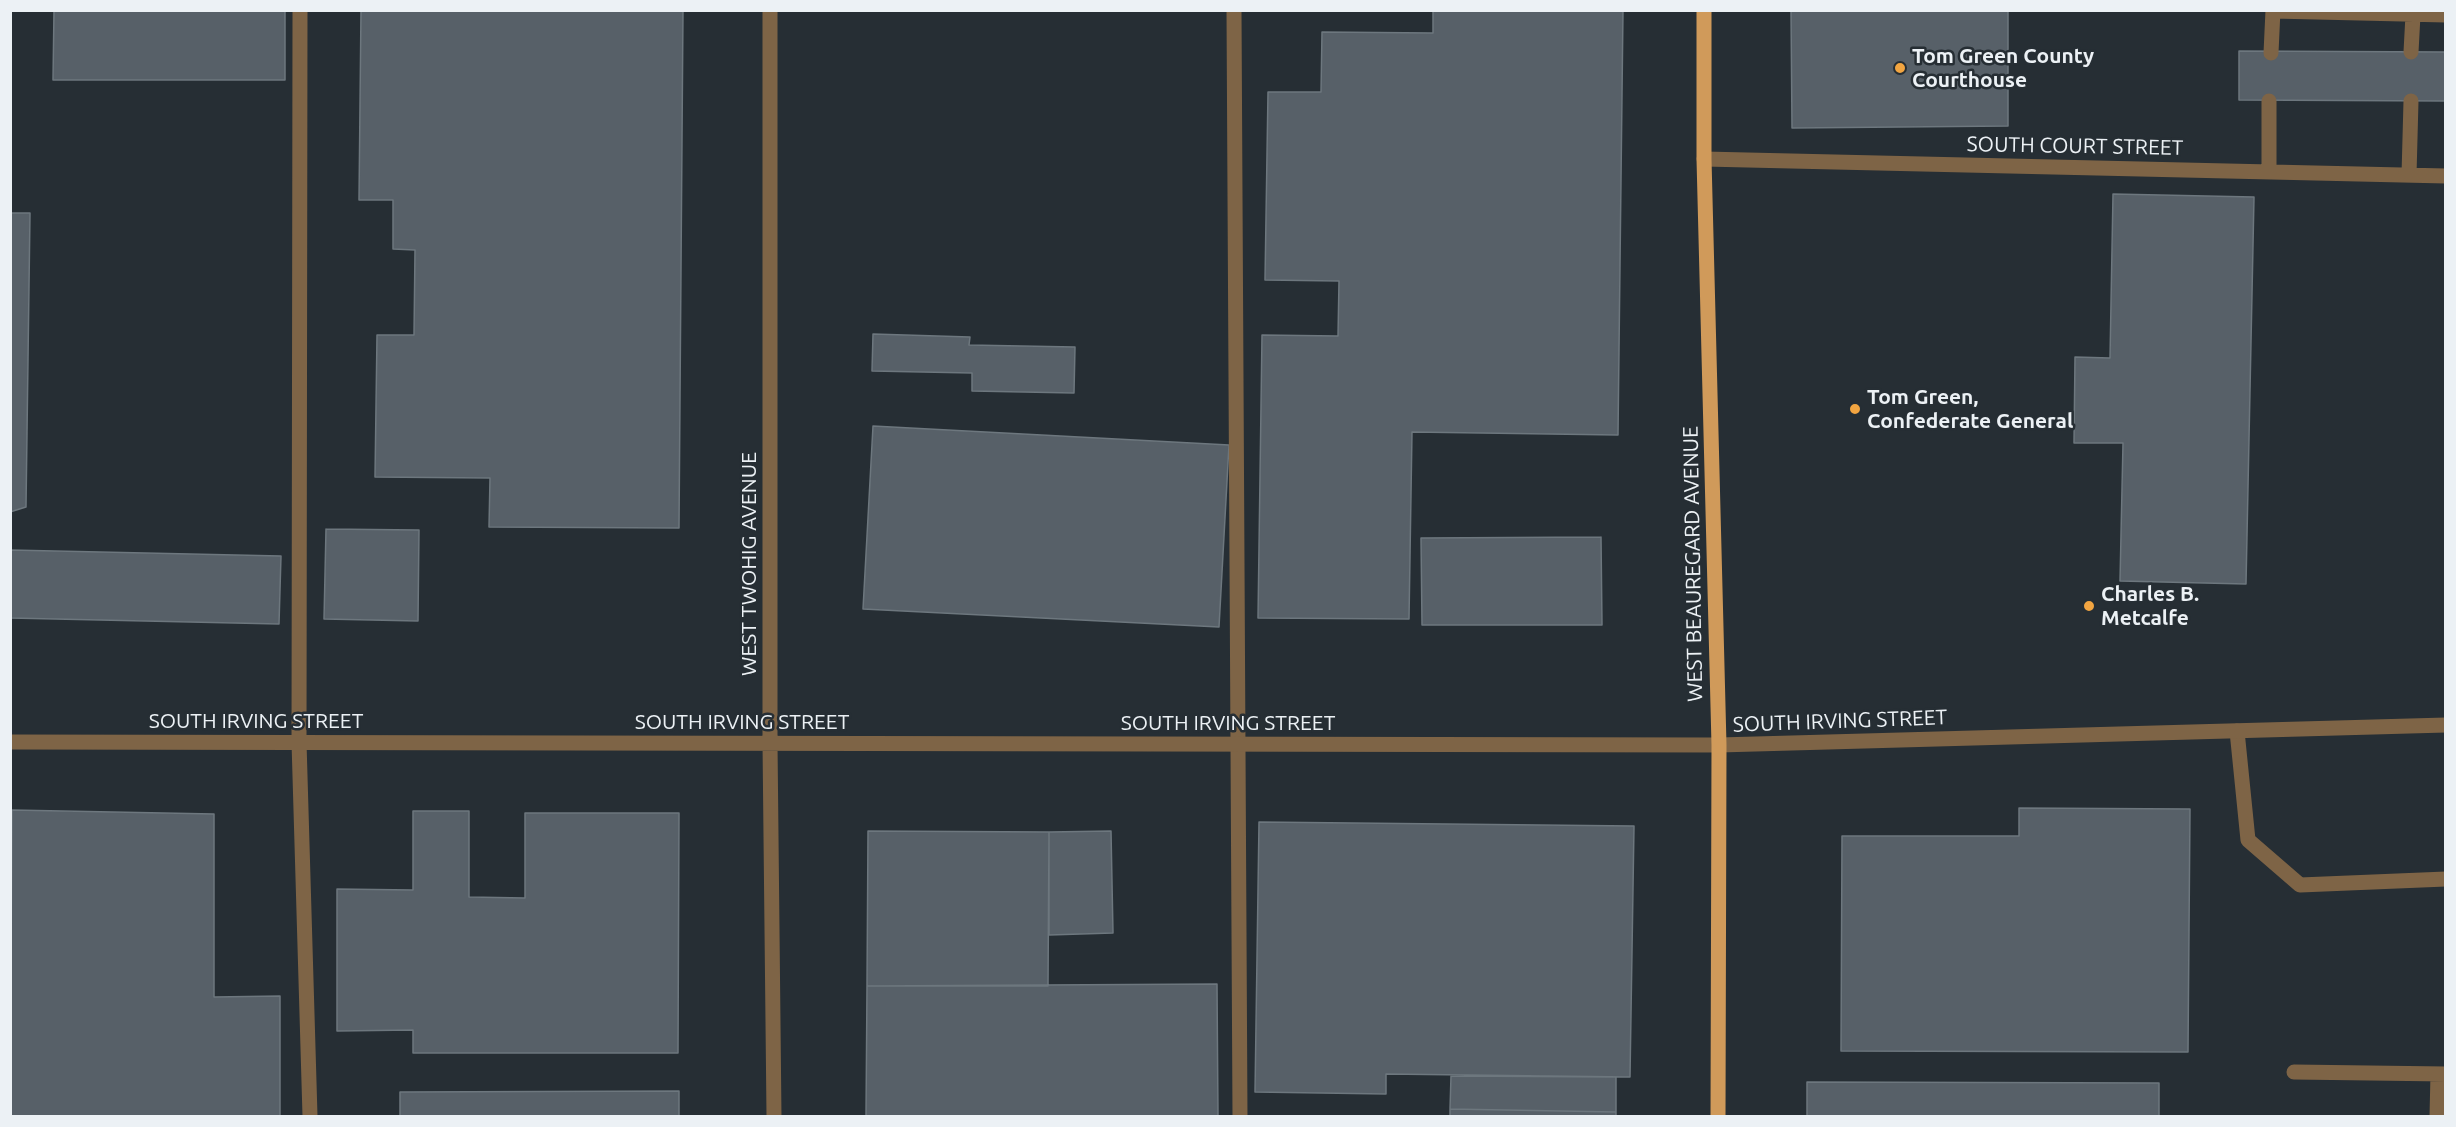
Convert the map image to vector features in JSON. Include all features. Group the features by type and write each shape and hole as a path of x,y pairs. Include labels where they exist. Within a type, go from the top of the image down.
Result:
{"main road":[{"name":"WEST BEAUREGARD AVENUE","path":"1704,10 1704,159 1719,745 1718,1116"}],"street":[{"path":"300,10 299,742 310,1116"},
{"name":"WEST TWOHIG AVENUE","path":"770,10 770,743 774,1116"},
{"path":"1234,10 1240,1116"},
{"path":"2271,53 2273,11 2445,15"},
{"path":"2412,52 2413,15"},
{"path":"2269,101 2269,171"},
{"path":"2409,175 2411,101"},
{"name":"SOUTH COURT STREET","path":"1704,159 2445,176"},
{"name":"SOUTH IRVING STREET","path":"10,742 1719,745 2445,725"},
{"path":"2237,731 2248,840 2300,885 2445,879"},
{"path":"2294,1072 2442,1074 2437,1116"}],"building":[{"path":"54,10 285,10 285,80 53,80"},
{"path":"361,10 683,10 679,528 489,527 490,478 375,477 377,335 414,335 415,250 393,249 393,200 359,200"},
{"path":"1433,10 1623,10 1618,435 1412,432 1409,619 1258,618 1262,335 1338,336 1339,281 1265,280 1268,92 1321,92 1322,32 1433,33"},
{"name":"Tom Green County Courthouse","path":"1791,10 2008,10 2008,126 1792,128"},
{"path":"2239,51 2446,52 2446,101 2239,100"},
{"path":"2113,194 2254,197 2246,584 2120,581 2123,443 2074,443 2075,357 2110,358"},
{"path":"10,213 30,213 26,507 10,512"},
{"path":"873,334 970,337 969,345 1075,347 1074,393 972,391 972,373 872,371"},
{"path":"873,426 1229,445 1219,627 863,609"},
{"path":"326,529 419,530 418,621 324,619"},
{"path":"1601,537 1602,625 1422,625 1421,538"},
{"path":"10,550 281,556 279,624 10,618"},
{"path":"2019,808 2190,809 2188,1052 1841,1051 1842,836 2019,836"},
{"path":"12,810 214,814 214,997 280,996 280,1116 10,1116"},
{"path":"413,811 469,811 469,897 525,898 525,813 679,813 678,1053 413,1053 413,1030 337,1031 337,889 413,890"},
{"path":"1259,822 1634,826 1630,1077 1386,1074 1386,1094 1255,1092"},
{"path":"868,831 1049,832 1048,986 867,986"},
{"path":"1111,831 1113,933 1049,935 1049,832"},
{"path":"1217,984 1218,1116 866,1116 867,986"},
{"path":"1451,1076 1616,1077 1616,1112 1450,1109"},
{"path":"1807,1082 2159,1083 2159,1116 1807,1116"},
{"path":"679,1091 679,1116 400,1116 400,1092"},
{"path":"1450,1109 1616,1112 1616,1116 1450,1116"}],"place":[{"name":"Tom Green County Courthouse","path":"1900,68"},
{"name":"Tom Green, Confederate General","path":"1855,409"},
{"name":"Charles B. Metcalfe","path":"2089,606"}]}
